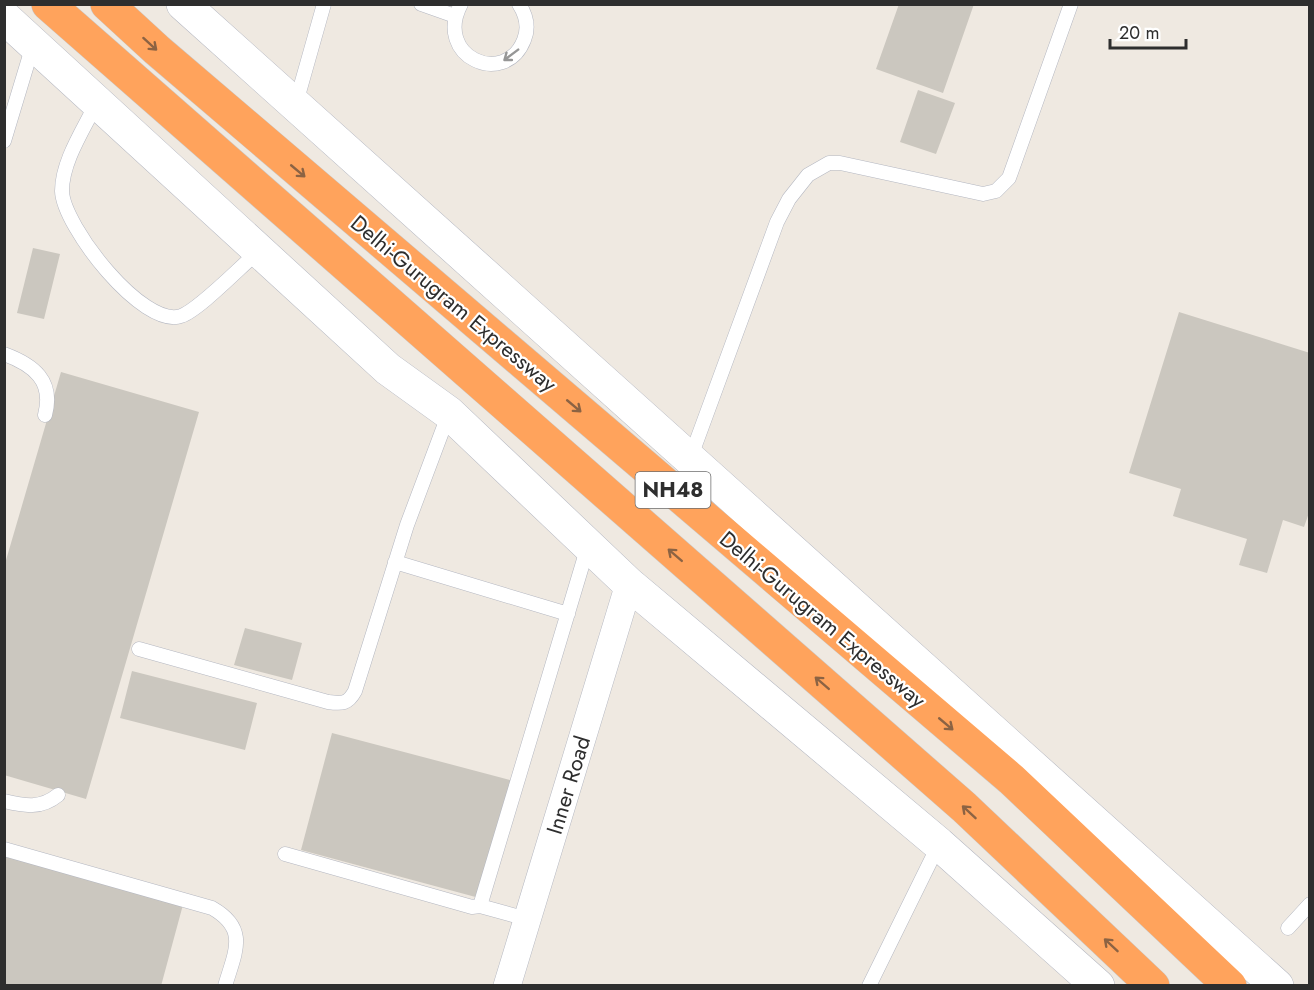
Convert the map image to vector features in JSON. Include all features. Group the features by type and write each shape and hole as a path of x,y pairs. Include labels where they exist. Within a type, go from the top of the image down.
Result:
{"highway":[{"name":"Delhi-Gurugram Expressway","path":"48,4 964,807 1153,986"},
{"name":"Delhi-Gurugram Expressway","path":"107,4 166,58 1011,779 1230,986"}],"main road":[{"path":"183,4 1277,986"},
{"path":"4,17 388,369 449,413 589,544 628,584 939,844 1098,986"}],"street":[{"name":"Inner Road","path":"507,986 628,584"}],"lane":[{"path":"295,105 324,4"},
{"path":"421,4 458,10 453,28 461,50 470,58 492,64 504,61 521,46 526,24 519,4"},
{"path":"690,459 777,222 802,180 816,168 840,162 984,194 996,191 1009,178 1071,4"},
{"path":"4,141 33,43"},
{"path":"97,102 64,173 62,191 65,206 75,229 101,264 148,309 162,316 183,316 258,252"},
{"path":"4,354 34,370 46,386 49,402 45,415"},
{"path":"139,649 328,702 343,704 350,699 355,691 395,562 449,413"},
{"path":"480,906 589,544"},
{"path":"395,562 568,614"},
{"path":"4,801 26,807 47,804 58,795"},
{"path":"869,986 939,844"},
{"path":"4,849 220,912 230,920 237,937 225,986"},
{"path":"285,854 472,907 480,906 527,919"},
{"path":"1288,928 1310,904"}],"building":[{"path":"899,4 974,4 943,93 876,69"},
{"path":"918,90 955,103 936,154 900,142"},
{"path":"33,248 60,254 44,319 17,313"},
{"path":"1179,312 1310,353 1310,510 1304,527 1283,520 1267,573 1239,565 1247,539 1173,516 1181,489 1129,473"},
{"path":"61,372 199,412 86,799 4,775 4,567"},
{"path":"245,628 302,643 292,680 234,665"},
{"path":"132,671 257,703 245,750 120,718"},
{"path":"332,733 514,781 483,899 301,850"},
{"path":"4,852 184,901 161,986 4,986"}]}
